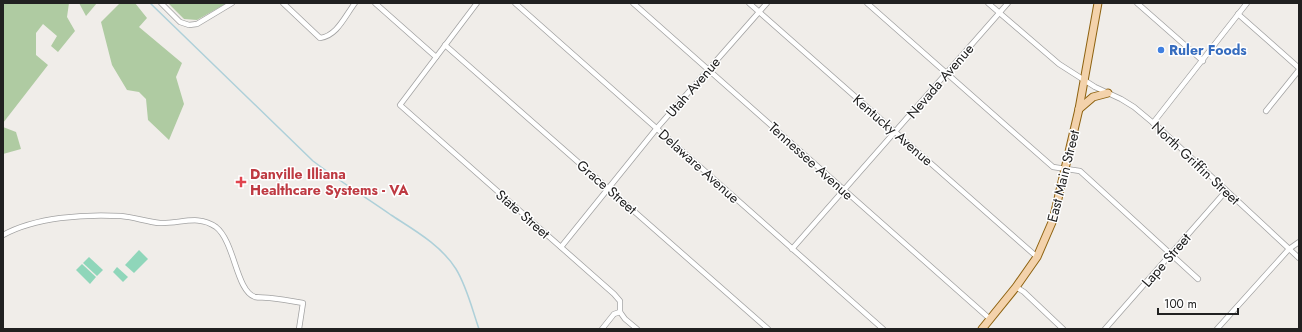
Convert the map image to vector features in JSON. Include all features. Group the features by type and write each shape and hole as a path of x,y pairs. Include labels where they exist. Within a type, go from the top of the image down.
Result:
{"main road":[{"name":"East Main Street","path":"982,329 1016,287 1037,257 1053,220 1079,110 1098,3"},
{"path":"1079,110 1094,98 1108,93"}],"street":[{"path":"161,3 180,22 189,24 197,24 232,3"},
{"path":"283,3 320,38 327,37 335,30 355,3"},
{"path":"375,3 436,57 478,3"},
{"name":"Delaware Avenue","path":"516,3 883,329"},
{"name":"Tennessee Avenue","path":"633,3 990,319"},
{"name":"Kentucky Avenue","path":"749,3 1037,257"},
{"name":"Utah Avenue","path":"561,247 656,128 767,3"},
{"path":"867,3 1053,166 1080,171 1092,180 1198,279"},
{"name":"North Griffin Street","path":"988,3 1059,64 1095,87 1134,107 1299,258"},
{"name":"Nevada Avenue","path":"792,249 1008,3"},
{"path":"1137,3 1203,61"},
{"path":"1153,123 1247,3"},
{"path":"1238,14 1299,69 1266,111"},
{"name":"Grace Street","path":"446,45 768,329"},
{"name":"State Street","path":"436,57 400,105 614,294 620,301 620,312 636,329"},
{"name":"Lape Street","path":"1105,329 1226,191"},
{"path":"3,235 12,230 45,221 76,217 122,216 160,223 186,220 204,221 216,227 224,236 233,256 243,286 248,293 255,297 273,298 303,303 299,329"},
{"path":"1217,329 1289,249 1299,242"},
{"path":"1016,287 1024,292 1063,329"},
{"path":"602,329 614,314 620,312"}],"green space":[{"path":"3,3 69,3 67,17 75,31 58,52 51,46 57,36 43,24 36,33 36,55 48,65 3,123"},
{"path":"79,3 97,3 86,16"},
{"path":"120,3 135,3 147,18 139,27 182,63 176,77 184,104 169,140 148,120 146,99 139,92 127,90 112,65 101,22"},
{"path":"168,3 227,3 197,20 184,19"},
{"path":"3,127 16,132 21,149 3,154"},
{"path":"139,250 148,259 134,273 125,265"},
{"path":"89,257 103,270 97,276 83,263"},
{"path":"82,264 96,277 90,284 76,270"},
{"path":"117,267 128,277 123,282 113,272"}],"waterway":[{"path":"150,3 313,161 435,245 450,260 460,276 479,329"}],"place":[{"name":"Ruler Foods","path":"1161,50"},
{"name":"Danville Illiana Healthcare Systems - VA","path":"241,182"}]}
